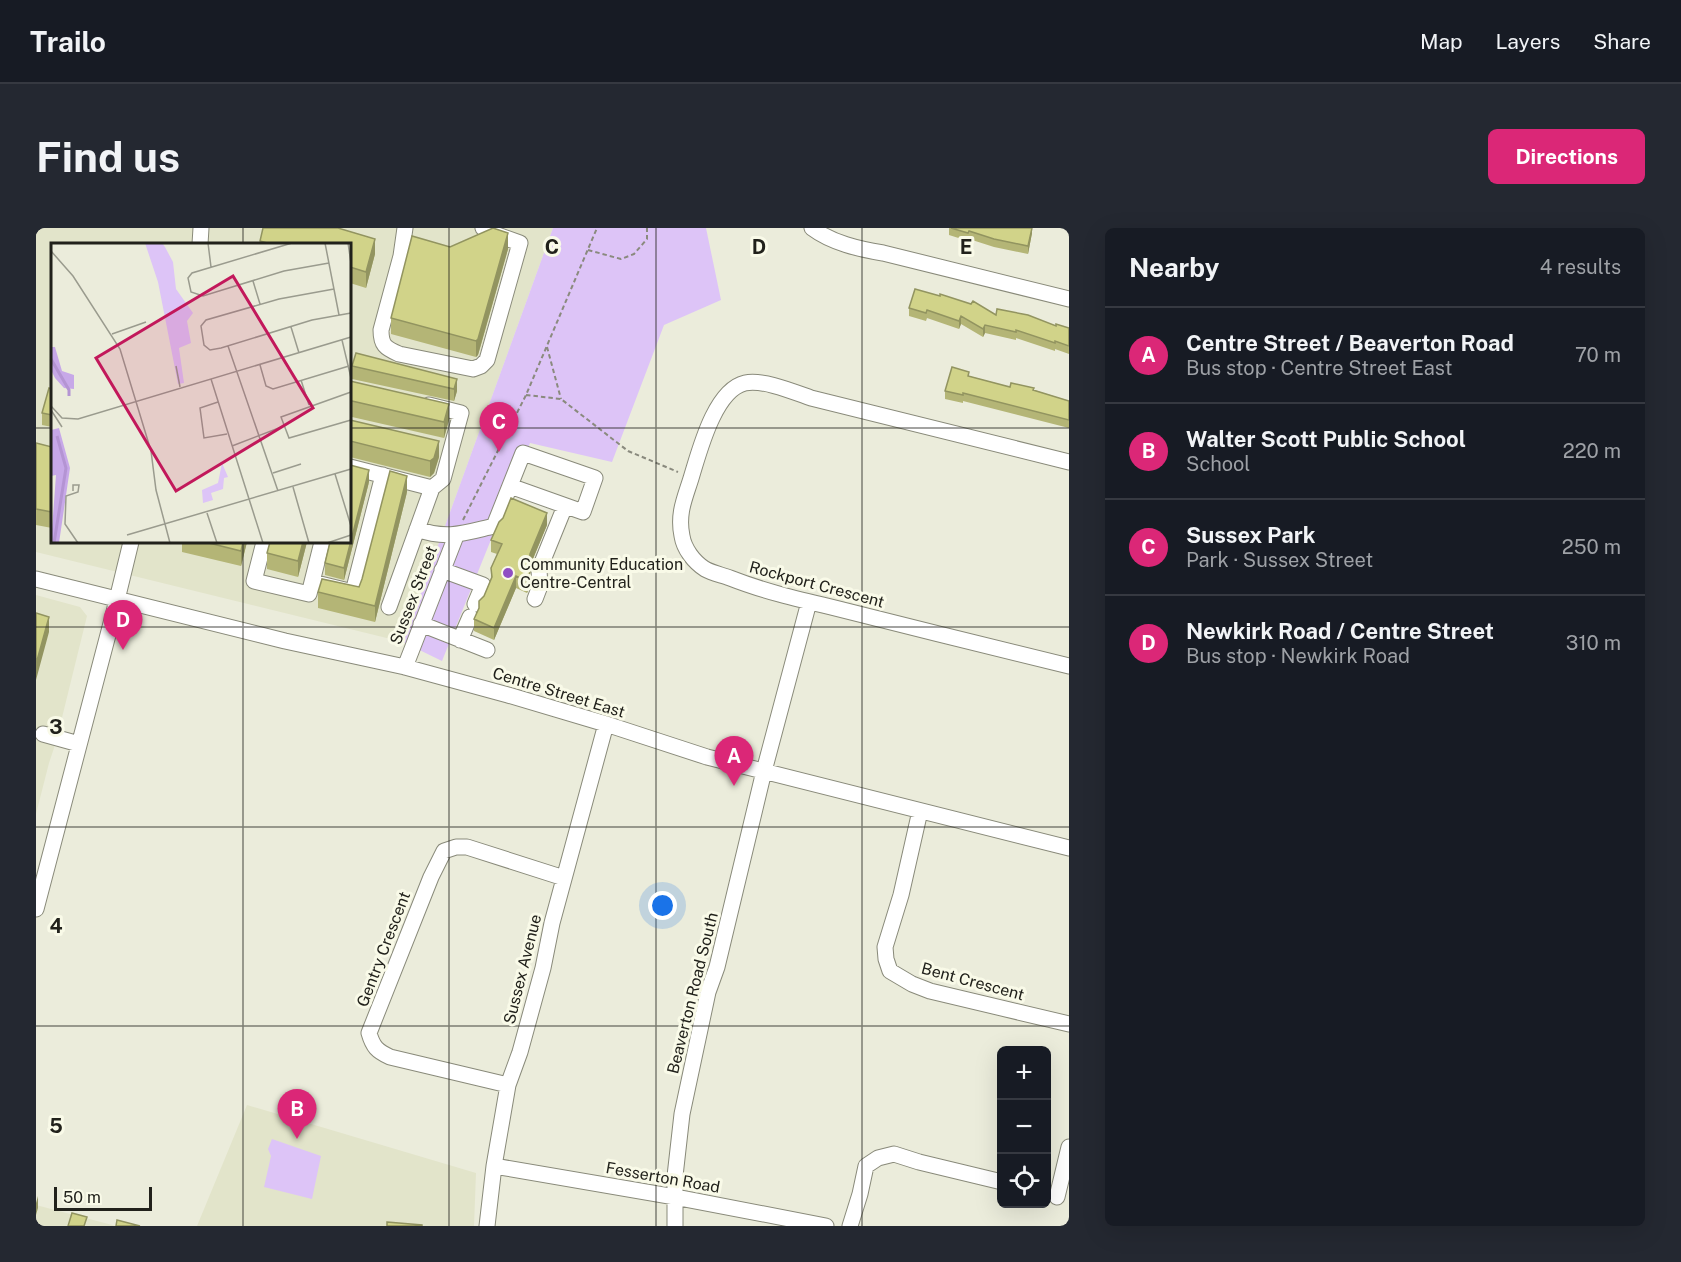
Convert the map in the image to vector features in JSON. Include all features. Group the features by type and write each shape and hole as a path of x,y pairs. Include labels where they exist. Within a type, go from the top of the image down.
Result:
{"street":[{"path":"200,243 201,228"},
{"path":"405,228 401,256 381,330 381,340 388,349 399,354 473,369 481,366 487,360 520,243 483,228"},
{"path":"812,228 834,241 869,251 1069,299"},
{"name":"Rockport Crescent","path":"1069,462 811,398 773,385 744,383 723,399 712,416 683,500 680,526 685,547 706,569 759,589 1069,666"},
{"path":"389,607 432,488 443,479 445,449 461,413 417,403"},
{"path":"417,529 432,534 456,536 494,526 523,453 595,478 583,512 510,486"},
{"path":"351,467 432,488"},
{"path":"312,582 353,592 383,475"},
{"path":"535,599 540,586 539,570 565,506"},
{"name":"Sussex Street","path":"405,667 456,536"},
{"path":"36,909 38,893 131,543"},
{"path":"264,543 254,581 309,594 322,543"},
{"path":"442,570 483,585 460,640"},
{"name":"Centre Street East","path":"36,579 285,641 405,667 508,694 706,757 1069,848"},
{"name":"Beaverton Road South","path":"675,1226 675,1176 682,1114 696,1043 809,602"},
{"path":"421,624 487,650"},
{"name":"Sussex Avenue","path":"487,1226 494,1166 508,1085 520,1052 543,968 552,923 606,724"},
{"path":"43,734 79,744"},
{"name":"Bent Crescent","path":"920,811 901,895 885,947 890,971 930,991 1069,1024"},
{"name":"Gentry Crescent","path":"508,1085 390,1057 378,1052 369,1032 430,877 444,851 456,847 467,847 564,878"},
{"path":"1058,1197 1069,1147"},
{"path":"850,1226 866,1166 878,1158 894,1154 997,1181"},
{"name":"Fesserton Road","path":"494,1166 826,1226"}],"path":[{"path":"456,536 526,395 597,228"},
{"path":"588,250 621,259 627,257 634,254 647,239 647,228"},
{"path":"547,346 561,399"},
{"path":"526,395 561,399 628,451 691,478"}],"shaded area":[{"path":"36,228 553,228 403,642 36,552"},
{"path":"553,228 706,228 721,300 664,325 612,462 530,443 442,661 403,642"},
{"path":"36,595 80,607 87,616 36,814"},
{"path":"247,1105 476,1173 474,1226 197,1226"},
{"path":"272,1139 321,1156 312,1199 264,1187 271,1156 268,1149"},
{"path":"36,1205 116,1226 36,1226"}],"building":[{"path":"263,228 338,228 375,239 366,272 351,267 351,243 267,243 260,241"},
{"path":"493,228 508,233 476,341 391,318 412,236 450,247"},
{"path":"951,228 1032,228 1028,246"},
{"path":"915,289 971,304 973,301 996,315 997,309 1028,315 1056,326 1056,324 1069,328 1069,346 1016,330 1016,332 985,325 983,329 961,316 959,321 927,310 926,313 909,308"},
{"path":"356,353 457,379 454,389 352,366"},
{"path":"952,367 969,372 968,376 1010,387 1011,383 1034,388 1033,390 1069,401 1069,420 963,393 963,395 945,391"},
{"path":"351,381 449,404 444,422 351,401"},
{"path":"49,388 51,389 51,415 42,413"},
{"path":"351,420 439,441 434,458 430,461 351,441"},
{"path":"36,443 51,447 51,512 36,509"},
{"path":"351,465 369,470 351,541"},
{"path":"390,471 407,476 375,606 318,592 322,579 359,587"},
{"name":"Community Education Centre-Central","path":"511,498 547,513 530,554 530,572 527,581 516,576 494,628 474,619 479,608 479,601 484,596 492,577 491,568 502,544 491,540"},
{"path":"209,543 243,543 241,551"},
{"path":"270,543 303,543 298,561 267,553"},
{"path":"330,543 350,543 344,568 325,563"},
{"path":"36,613 49,617 36,664"},
{"path":"72,1213 87,1217 84,1226 68,1226"},
{"path":"117,1220 140,1226 116,1226"},
{"path":"387,1222 422,1225 422,1226 387,1226"}],"place":[{"name":"Sussex Park","path":"499,452"},
{"name":"Community Education Centre-Central","path":"508,573"},
{"name":"Newkirk Road / Centre Street","path":"123,650"},
{"name":"Centre Street / Beaverton Road","path":"734,786"},
{"name":"Walter Scott Public School","path":"297,1139"}]}
